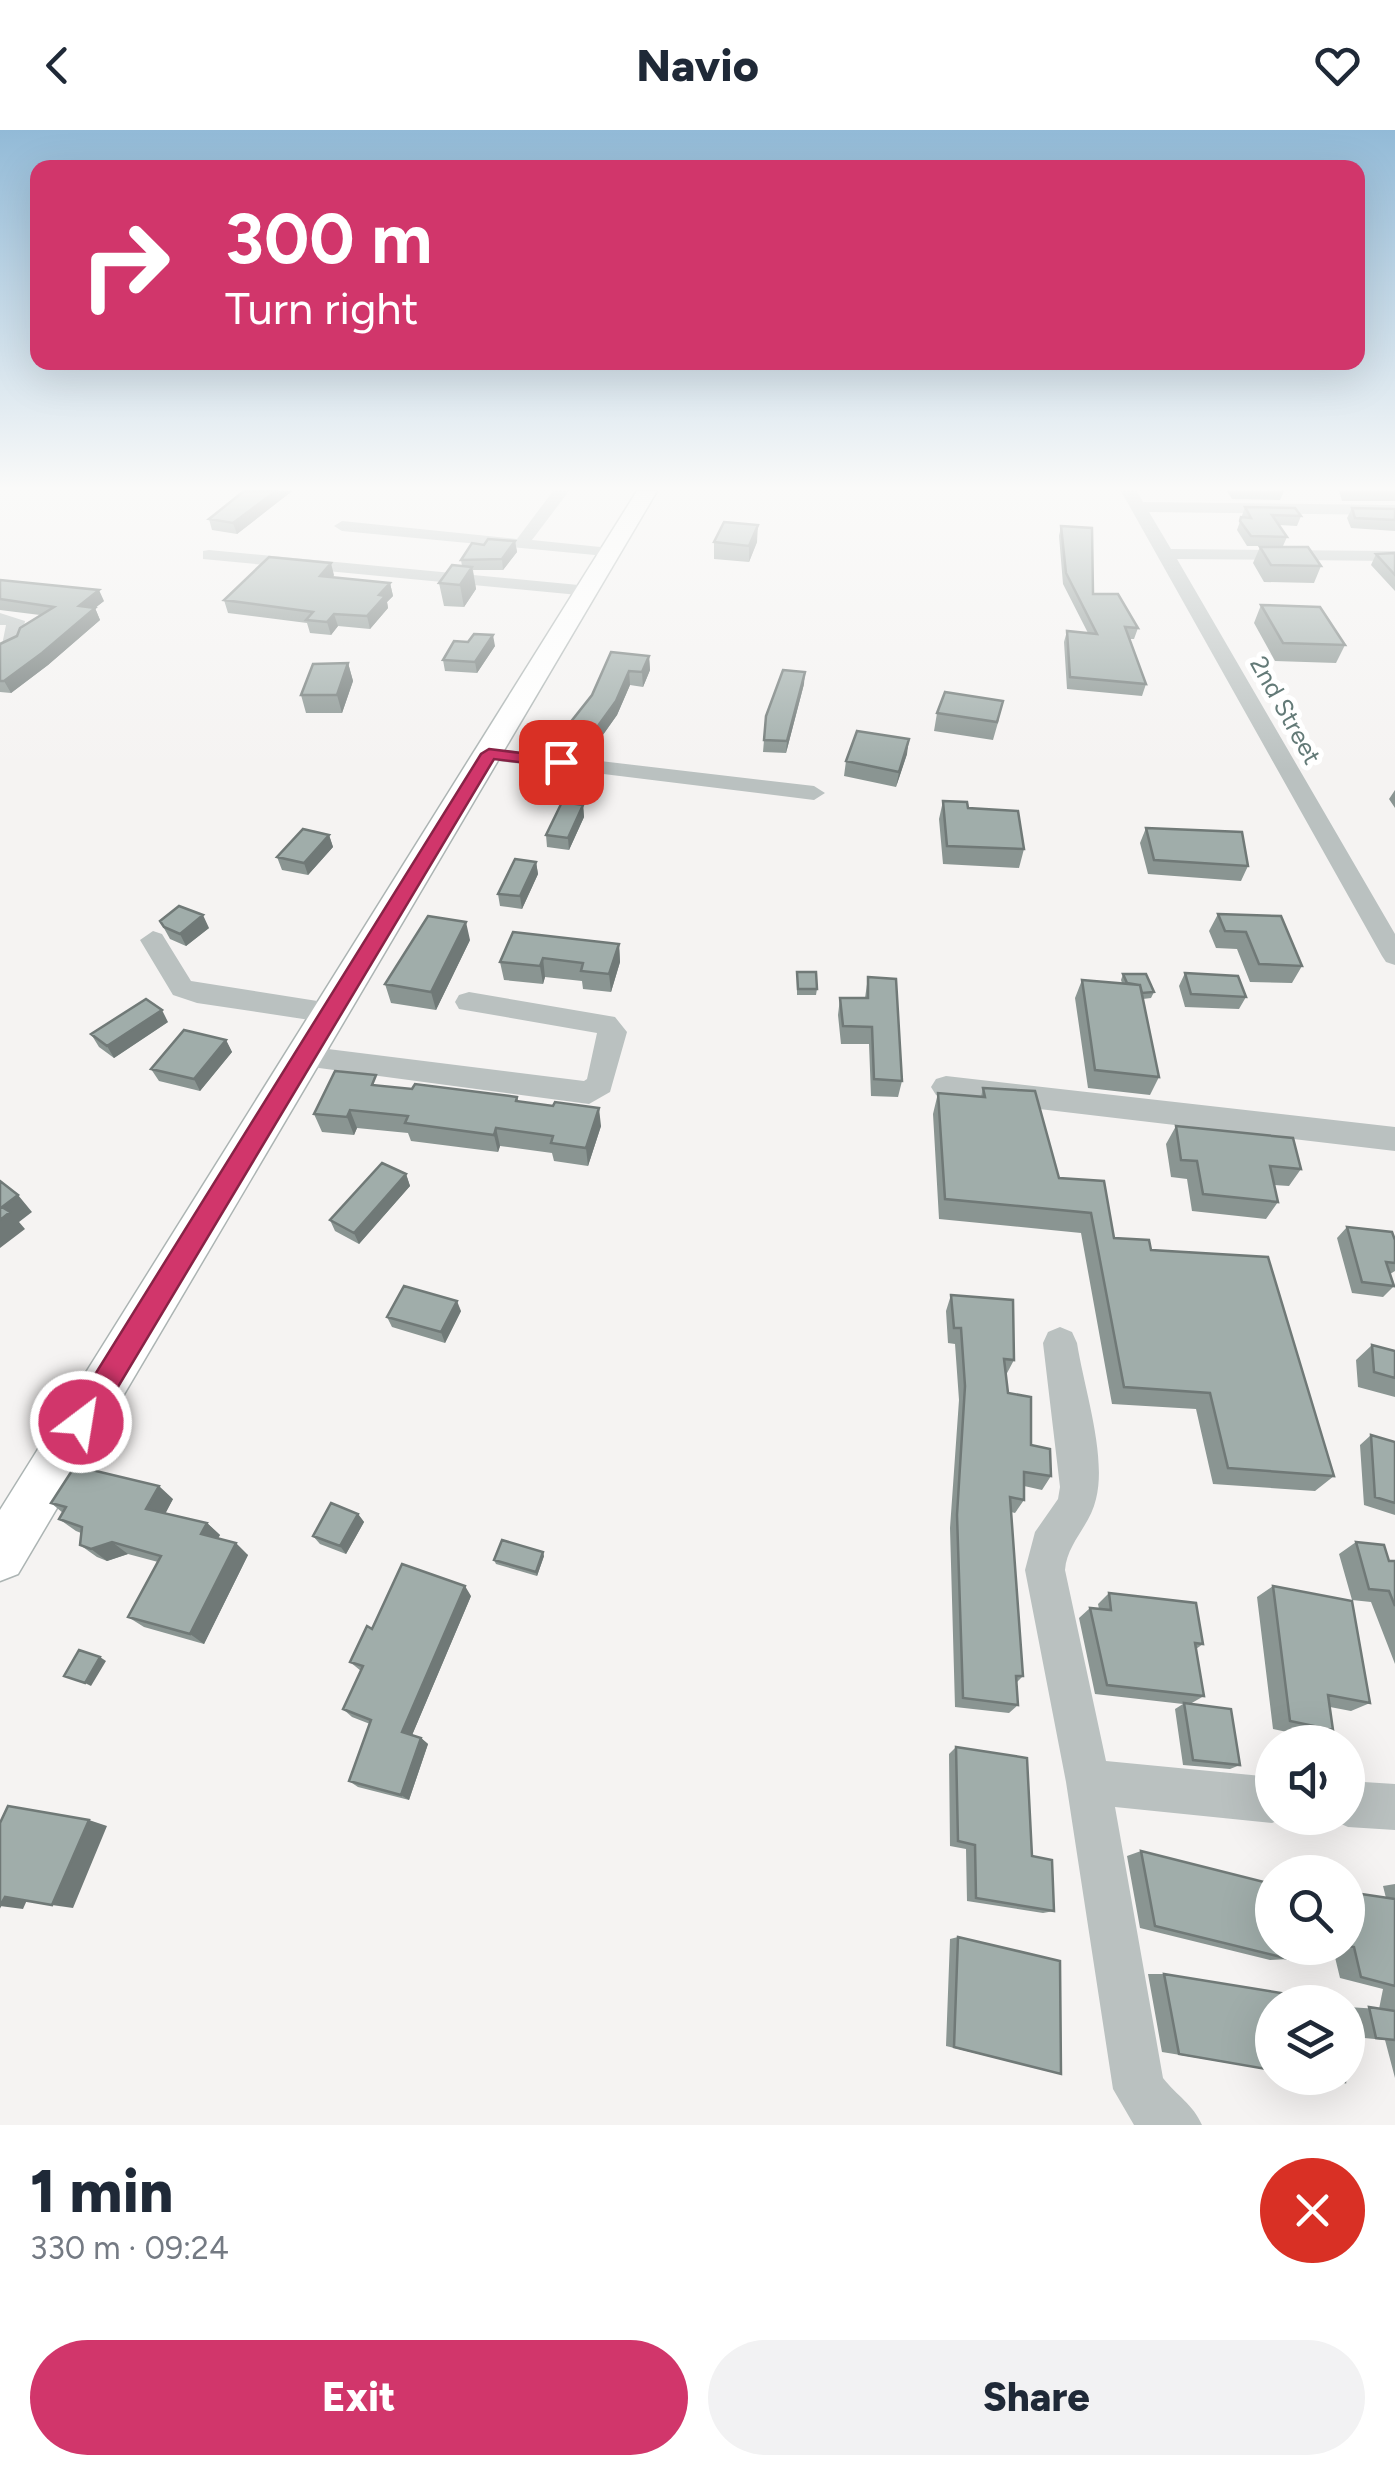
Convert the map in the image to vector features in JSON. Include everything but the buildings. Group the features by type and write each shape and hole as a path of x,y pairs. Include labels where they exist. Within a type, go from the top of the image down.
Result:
{"main road":[{"path":"0,1556 593,584"}],"street":[{"path":"516,584 589,591"},
{"name":"2nd Street","path":"1181,584 1395,956"},
{"path":"0,619 16,621 14,640 0,649"},
{"path":"489,754 814,793"},
{"path":"153,940 182,988 198,994 330,1013"},
{"path":"304,1056 589,1093 600,1084 613,1032 606,1024 469,1002"},
{"path":"946,1088 1395,1139"},
{"path":"1060,1343 1079,1487 1070,1514 1046,1548 1046,1570 1088,1782 1139,2089 1154,2110 1176,2125"},
{"path":"1088,1782 1255,1798"},
{"path":"1365,1805 1395,1807"}],"route":[{"path":"81,1422 489,754 561,762"}]}
